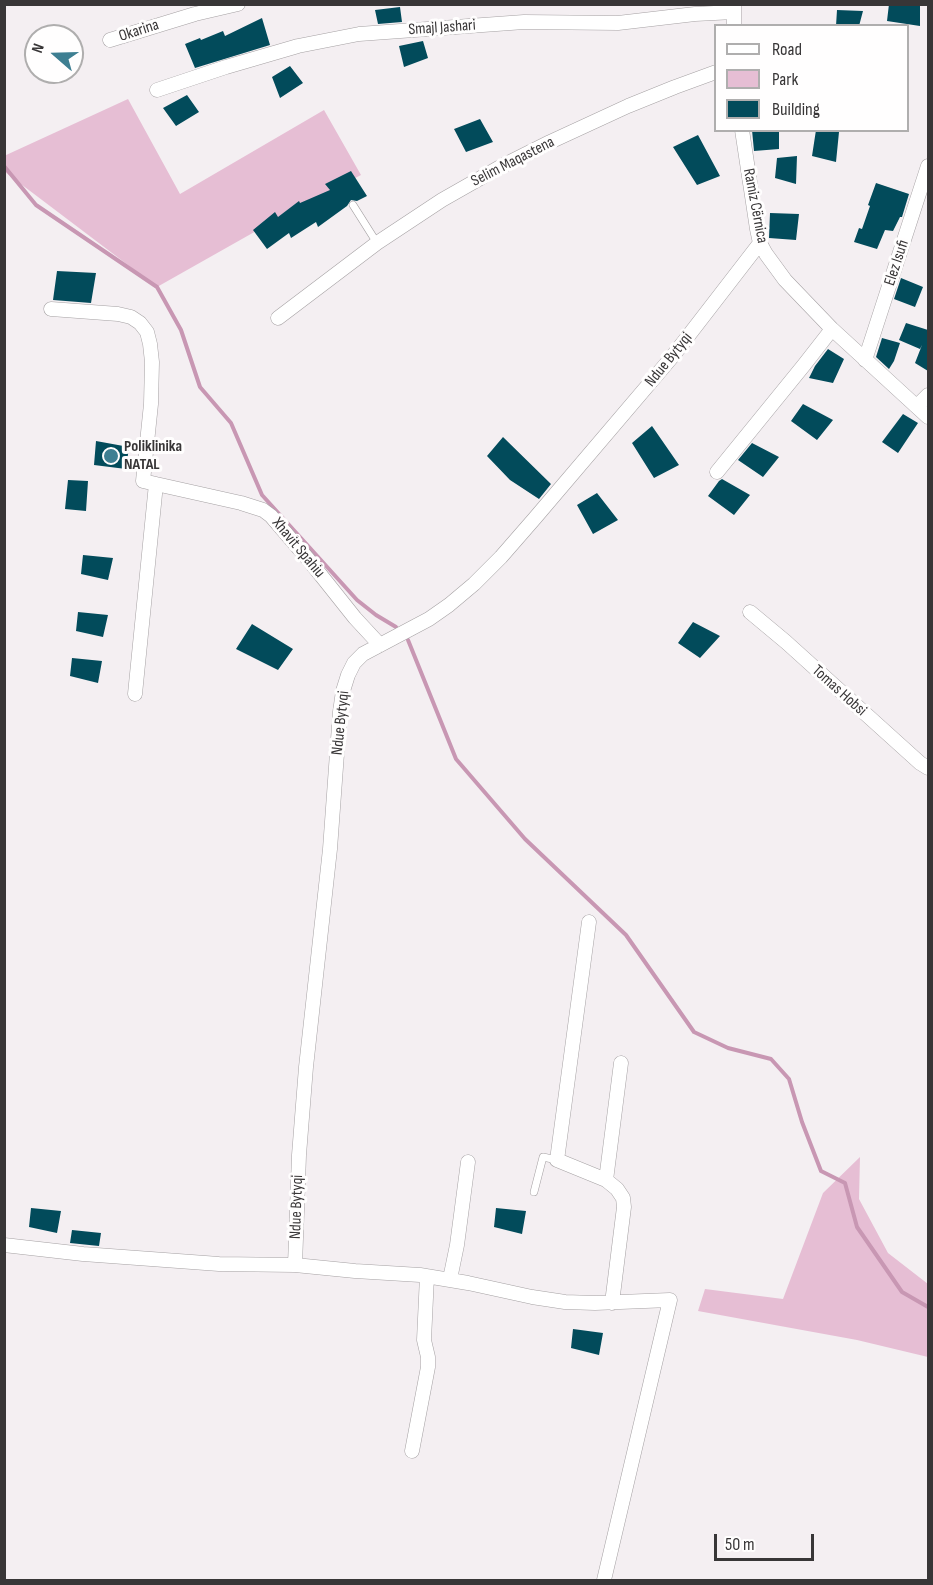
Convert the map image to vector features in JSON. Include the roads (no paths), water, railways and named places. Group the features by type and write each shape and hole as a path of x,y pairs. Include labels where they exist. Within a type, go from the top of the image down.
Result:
{"street":[{"name":"Okarina","path":"110,40 195,14 238,4"},
{"name":"Smajl Jashari","path":"157,90 298,46 359,34 524,22 618,22 734,14"},
{"name":"Selim Maqastena","path":"278,318 377,243 442,200 530,152 628,106 714,73"},
{"name":"Ramiz Cërnica","path":"742,132 760,243 766,254 785,280 832,329 928,417"},
{"name":"Elez Isufi","path":"865,360 928,166"},
{"name":"Ndue Bytyqi","path":"295,1265 306,1067 329,860 340,712 348,675 354,663 363,654 449,606 501,557 672,357 760,243"},
{"path":"51,309 118,314 131,318 140,323 147,332 150,344 151,404 143,481 156,484 135,694"},
{"path":"717,472 832,329"},
{"path":"916,406 928,395"},
{"name":"Xhavit Spahiu","path":"156,484 263,510 278,524 380,645"},
{"name":"Tomas Hobsi","path":"750,612 920,764 928,768"},
{"path":"589,922 558,1160 606,1180 617,1189 623,1198 624,1207 612,1303"},
{"path":"606,1180 621,1063"},
{"path":"450,1280 468,1162"},
{"path":"4,1245 83,1254 219,1264 295,1265 427,1276 565,1302 612,1303 670,1300 604,1581"},
{"path":"412,1451 428,1367 424,1340 427,1276"}],"lane":[{"path":"353,205 377,243"},
{"path":"534,1192 543,1157 558,1160"}],"waterway":[{"path":"4,166 36,205 157,287 181,330 200,387 231,423 262,495 357,600 396,627"},
{"path":"408,640 456,759 525,839 626,935 694,1032 728,1048 771,1059 789,1079 802,1122 821,1171 845,1183 857,1227 902,1292 928,1307"}],"place":[{"name":"Poliklinika NATAL","path":"111,456"}]}
